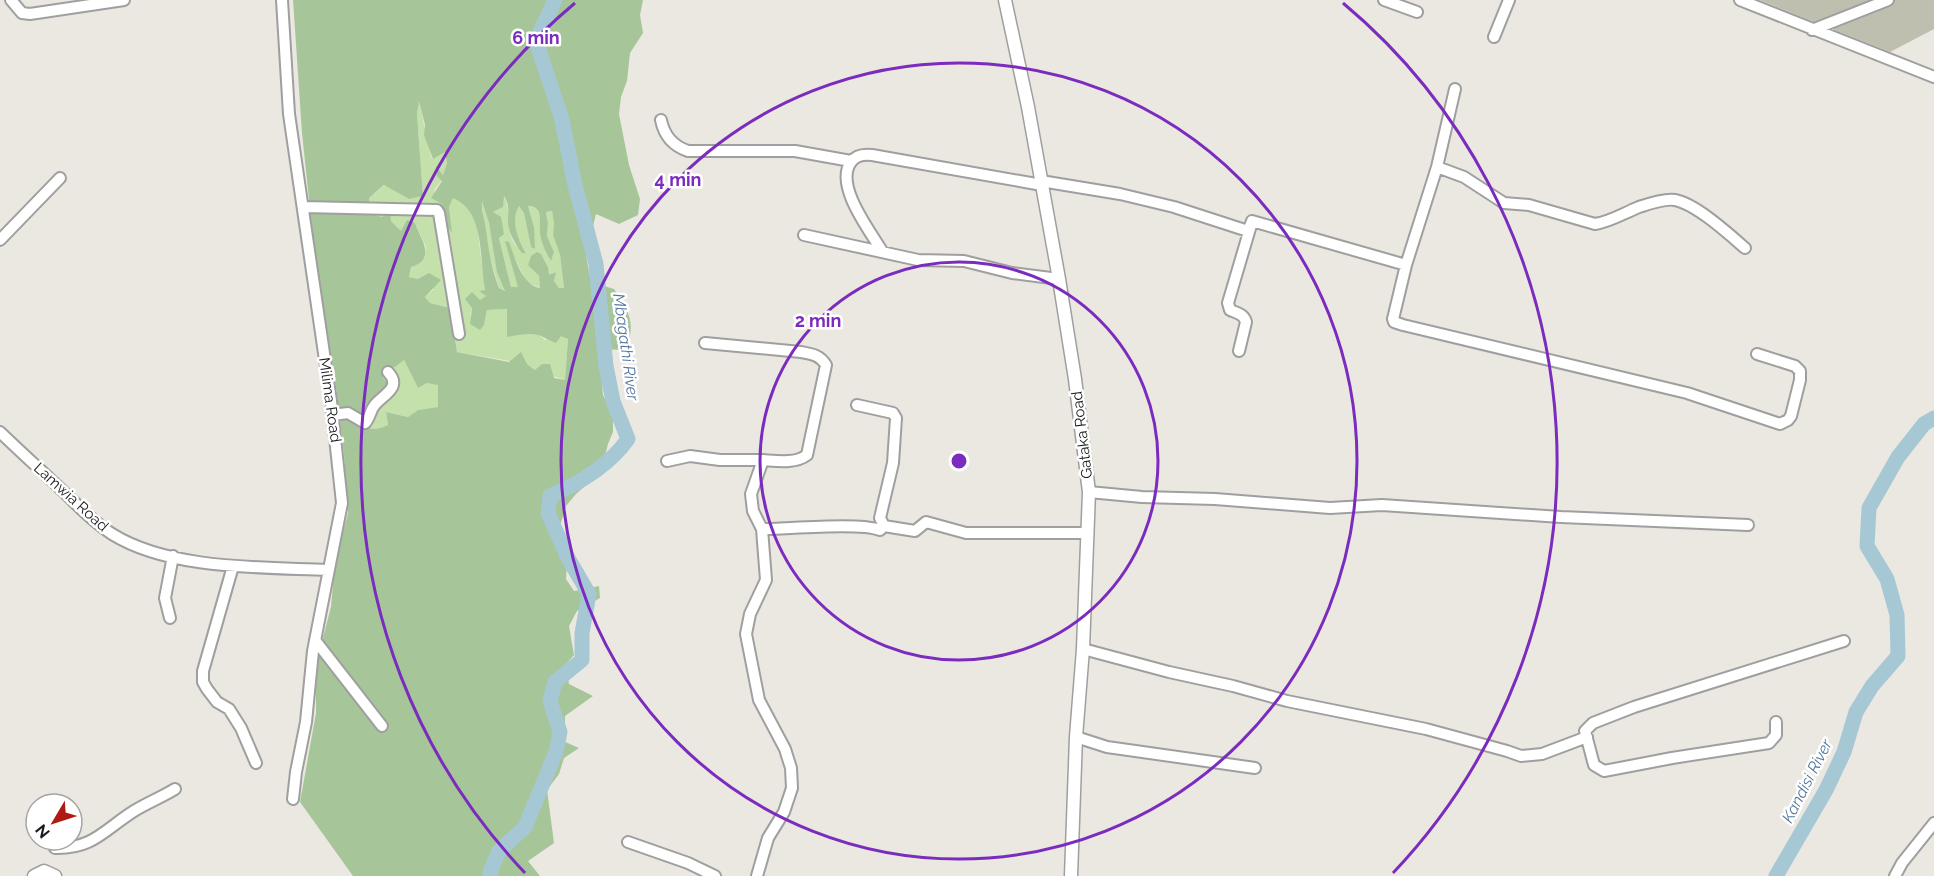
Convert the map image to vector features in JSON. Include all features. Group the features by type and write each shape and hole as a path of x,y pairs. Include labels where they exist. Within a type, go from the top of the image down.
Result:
{"street":[{"path":"11,0 22,13 30,14 124,0"},
{"name":"Milima Road","path":"282,0 289,114 333,415 342,503 315,640 306,722 293,799"},
{"name":"Gataka Road","path":"1005,0 1059,279 1075,379 1089,492 1071,876"},
{"path":"1384,0 1418,12"},
{"path":"1494,37 1509,0"},
{"path":"1740,0 1934,77"},
{"path":"1812,30 1888,0"},
{"path":"1455,88 1437,167 1392,316 1394,322 1687,393 1780,424 1791,416 1800,371 1795,366 1756,354"},
{"path":"661,120 668,137 680,148 688,150 795,151 851,161 864,154 1120,194 1174,207 1248,231 1252,221"},
{"path":"851,161 846,178 848,191 882,251"},
{"path":"1437,167 1464,177 1504,203 1529,205 1595,224 1642,206 1668,199 1677,200 1719,225 1745,248"},
{"path":"0,240 60,178"},
{"path":"303,207 433,208 437,210 459,334"},
{"path":"1252,221 1406,265"},
{"path":"1239,351 1245,318 1230,310 1228,303 1252,221"},
{"path":"804,235 918,260 964,261 1012,273 1059,279"},
{"path":"667,461 690,456 720,460 780,462 800,460 807,455 826,365 822,358 801,352 705,343"},
{"path":"333,415 348,413 365,423 373,407 392,389 391,374 388,372"},
{"path":"857,405 893,413 897,418 893,463 880,518 884,526"},
{"name":"Lamwia Road","path":"0,432 91,518 128,543 173,556 233,566 328,570"},
{"path":"758,876 768,838 784,812 792,788 791,768 785,749 759,700 746,634 750,614 766,580 762,529 753,511 751,494 763,460"},
{"path":"1089,492 1330,508 1382,506 1549,517 1748,525"},
{"path":"884,526 915,531 927,522 966,533 1088,533"},
{"path":"762,529 837,527 880,530 884,526"},
{"path":"170,618 165,598 173,556"},
{"path":"233,566 203,671 203,682 217,702 230,709 256,762"},
{"path":"315,640 382,726"},
{"path":"1776,722 1776,735 1769,743 1604,771 1594,765 1585,731 1593,723 1634,707 1844,641"},
{"path":"1083,649 1287,700 1426,729 1521,756 1542,754 1587,737"},
{"path":"1076,737 1107,747 1256,768"},
{"path":"84,844 175,789"},
{"path":"1896,876 1902,863 1934,823"},
{"path":"628,843 688,863 715,876"},
{"path":"34,876 44,872 55,876"}],"shaded area":[{"path":"1760,0 1934,0 1934,29 1890,52"}],"green space":[{"path":"293,0 643,0 640,15 643,33 630,53 627,81 621,97 619,114 629,165 640,199 638,215 619,224 596,214 586,255 591,282 614,289 624,304 631,325 629,341 625,350 599,349 603,395 613,414 613,432 601,472 566,506 560,526 568,547 566,579 574,591 599,586 600,598 577,611 569,626 574,655 566,664 569,684 593,696 565,716 565,727 554,737 579,748 564,758 559,774 547,790 554,843 528,861 540,876 353,876 300,802 316,713 316,664 331,607 335,562 348,513 336,387 314,246 302,133","holes":["419,101 425,125 424,135 433,159 445,152 447,163 443,175 436,166 437,176 442,181 431,198 442,204 447,226 452,233 449,207 453,198 464,205 476,225 485,290 479,291 486,296 480,300 472,292 465,299 472,308 470,324 480,330 484,325 487,310 507,309 507,337 534,334 556,343 561,336 568,339 565,380 554,378 550,364 542,364 535,370 527,364 521,352 509,362 457,352 450,308 430,303 425,297 441,280 429,273 418,279 409,277 411,267 419,264 425,254 425,248 415,223 407,220 401,231 391,221 390,212 382,217 371,214 369,198 384,185 409,199 423,196 417,114","504,196 508,205 509,229 522,253 526,253 516,230 516,212 519,206 524,213 531,247 535,249 534,227 528,206 539,212 541,240 551,261 554,252 547,236 546,212 552,211 553,235 560,255 564,288 559,288 554,281 556,272 549,275 548,267 541,254 537,252 531,256 528,265 539,276 540,288 528,282 520,270 509,242 505,241 518,287 511,287 499,238 504,234 501,217 493,212 503,207","482,201 489,223 497,272 505,291 499,288 494,273","404,360 418,388 427,383 438,385 438,407 418,410 408,417 386,412 388,425 377,429 367,427 361,423 366,407 390,387 383,378 386,367 395,367"]},
{"path":"419,98 432,159 445,152 447,163 443,175 436,167 442,180 434,190 442,204 447,226 451,231 449,207 453,197 465,203 477,225 485,290 480,291 486,296 472,308 470,315 484,325 487,310 507,309 518,334 539,335 545,340 561,335 568,339 565,380 535,370 527,364 457,352 450,308 430,303 425,297 434,289 418,279 409,277 411,267 425,258 426,247 415,223 401,231 391,221 371,214 369,198 385,185 409,199 423,196 417,114"},
{"path":"503,195 508,207 511,237 516,245 526,252 515,223 519,205 524,213 531,247 534,227 528,206 539,212 540,233 554,252 547,236 546,212 552,211 553,235 560,255 564,288 559,288 554,281 555,272 549,276 548,267 541,254 528,264 539,276 540,288 527,282 506,241 519,287 511,287 493,212 503,207"},
{"path":"481,199 489,222 498,269 506,291 499,288 487,248"},
{"path":"404,360 418,388 427,383 438,384 439,407 418,410 408,417 386,412 388,425 374,429 364,426 361,423 366,407 377,397 385,366"}],"waterway":[{"name":"Mbagathi River","path":"491,876 490,872 499,851 525,827 556,752 560,732 550,701 555,682 582,660 582,633 589,594 568,558 548,513 550,496 593,473 628,439 613,401 606,366 596,264 575,185 562,120 536,41 555,0"},
{"name":"Kandisi River","path":"1776,876 1826,790 1844,752 1856,712 1872,686 1898,656 1897,615 1887,579 1867,546 1869,508 1898,457 1924,424 1934,418"}]}
